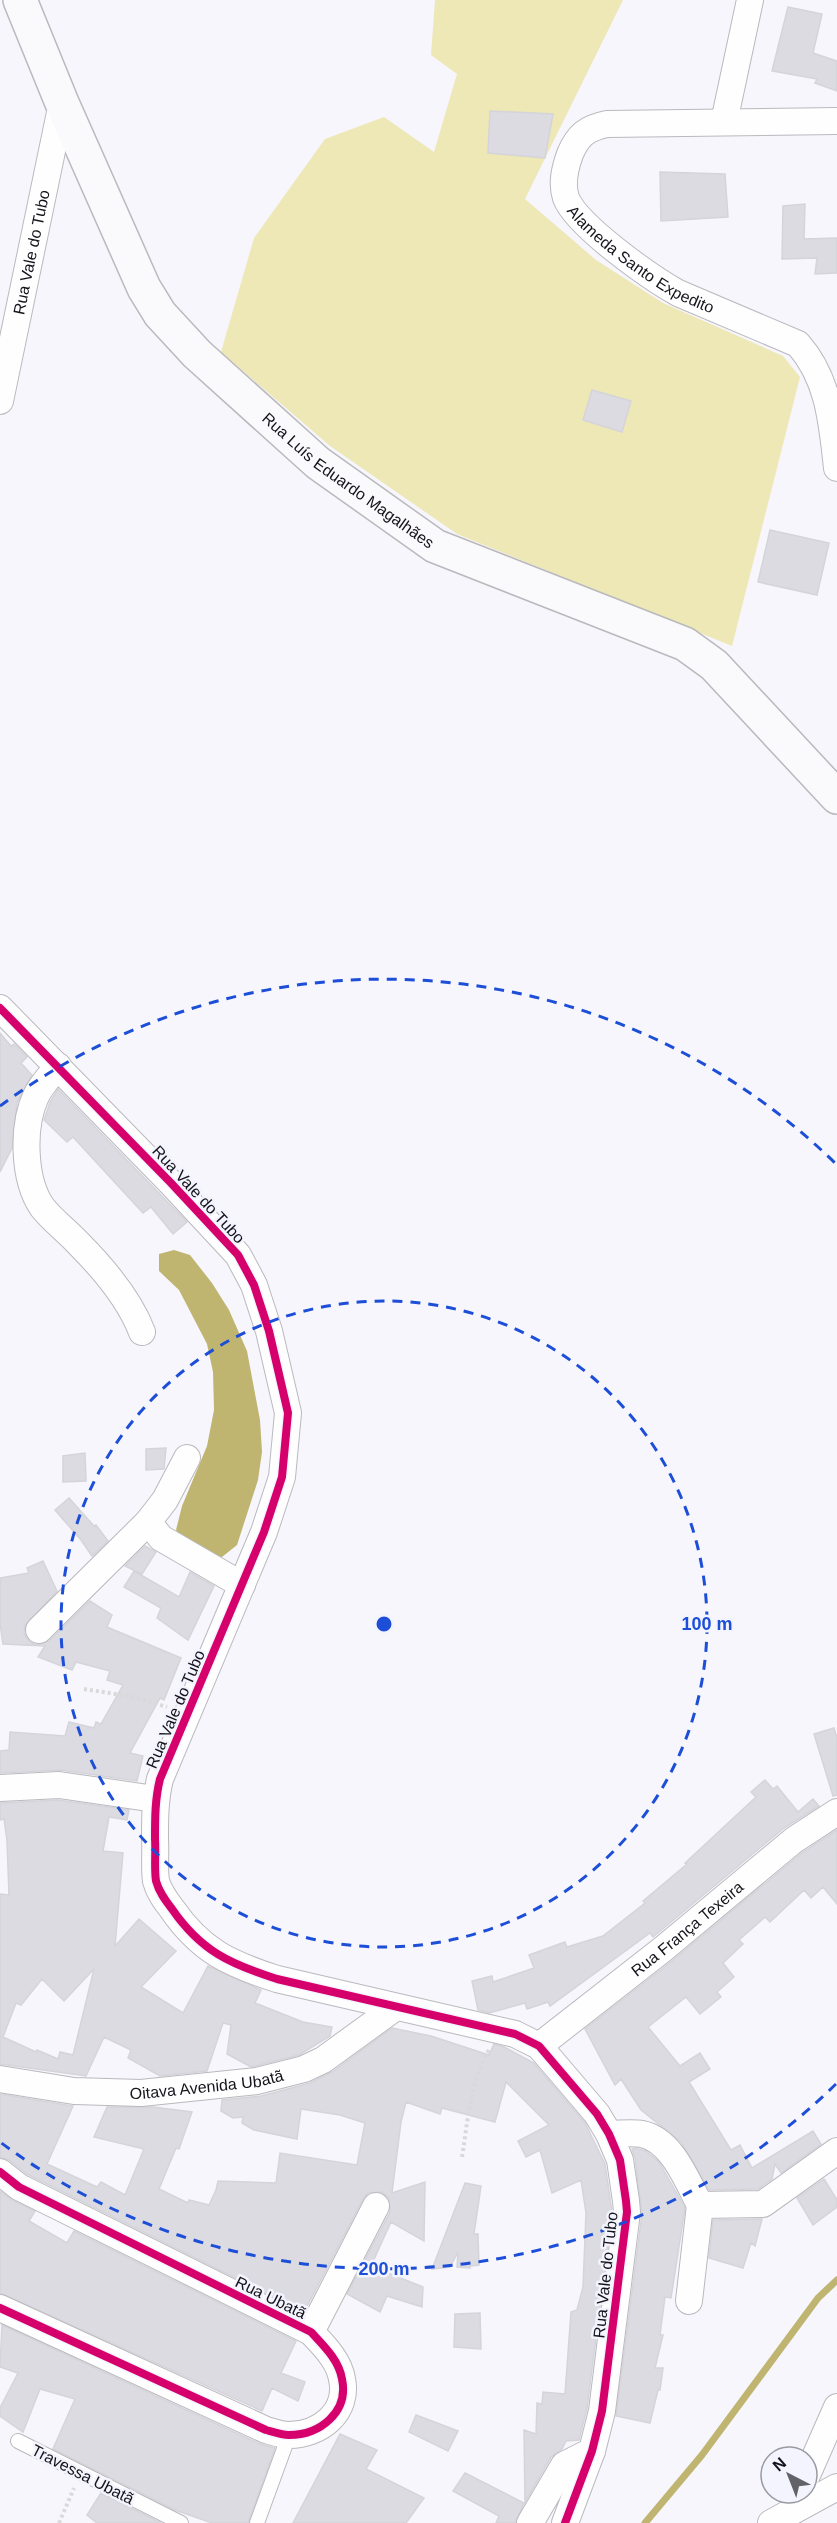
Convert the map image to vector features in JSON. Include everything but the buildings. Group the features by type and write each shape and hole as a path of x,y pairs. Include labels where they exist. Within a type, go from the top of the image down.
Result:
{"main road":[{"name":"Rua Luís Eduardo Magalhães","path":"20,0 62,103 144,288 160,314 197,354 309,455 361,495 435,546 685,644 701,654 714,665 837,798"}],"street":[{"path":"724,122 750,0"},
{"name":"Rua Vale do Tubo","path":"0,401 62,103"},
{"name":"Alameda Santo Expedito","path":"837,121 607,124 590,127 577,138 563,175 566,198 580,218 661,283 678,294 798,344 809,357 820,377 834,414 837,468"},
{"name":"Rua Vale do Tubo","path":"0,1008 238,1256 254,1285 269,1331 288,1413 282,1477 264,1532 165,1766 155,1799 156,1880 161,1895 190,1933 223,1959 239,1967 277,1979 515,2034 539,2046 582,2094 609,2134 620,2160 627,2212 602,2410 592,2451 565,2523"},
{"path":"58,1066 36,1095 25,1135 34,1192 43,1207 120,1291 135,1312 142,1332"},
{"path":"39,1630 148,1522 165,1500 187,1458"},
{"path":"148,1522 161,1538 242,1585"},
{"path":"0,1788 58,1785 155,1799"},
{"name":"Rua França Texeira","path":"539,2046 663,1949 794,1840 837,1812"},
{"name":"Oitava Avenida Ubatã","path":"0,2079 74,2091 141,2093 257,2081 304,2069 323,2060 396,2007"},
{"path":"609,2134 643,2134 658,2141 677,2163 700,2205 689,2301"},
{"path":"700,2205 763,2204 837,2151"},
{"name":"Rua Ubatã","path":"0,2172 19,2187 311,2332 335,2361 342,2378 343,2397 338,2412 327,2424 289,2435"},
{"path":"311,2332 376,2206"},
{"path":"0,2308 255,2426 289,2435"},
{"path":"819,2448 837,2407"},
{"path":"540,2516 564,2466 592,2451"},
{"path":"787,2510 837,2487"}],"lane":[{"path":"257,2523 289,2435"},
{"name":"Travessa Ubatã","path":"18,2441 181,2523"}],"path":[{"path":"84,1689 134,1697 188,1713"},
{"path":"462,2157 473,2091 482,2062 500,2031"},
{"path":"59,2523 80,2473"}],"shaded area":[{"path":"435,0 623,0 525,199 596,260 663,303 783,356 800,377 732,646 457,534 330,446 221,352 254,238 325,139 384,117 434,152 457,74 431,55"},
{"path":"174,1250 190,1255 229,1310 247,1351 260,1420 262,1452 258,1480 237,1545 222,1557 196,1550 176,1530 182,1506 207,1446 214,1410 213,1372 207,1344 179,1290 159,1271 159,1254"}],"waterway":[{"path":"645,2523 702,2455 818,2298 837,2280"}],"cycle path":[{"path":"0,1008 238,1255 254,1285 269,1331 288,1413 282,1477 264,1532 160,1779 156,1809 155,1865 156,1881 161,1892 194,1936 218,1954 245,1968 277,1979 515,2034 539,2046 597,2114 620,2160 627,2212 602,2411 592,2451 565,2523"},
{"path":"0,2172 19,2187 311,2332 338,2365 343,2391 341,2402 330,2419 311,2431 289,2435 266,2430 0,2308"}]}
